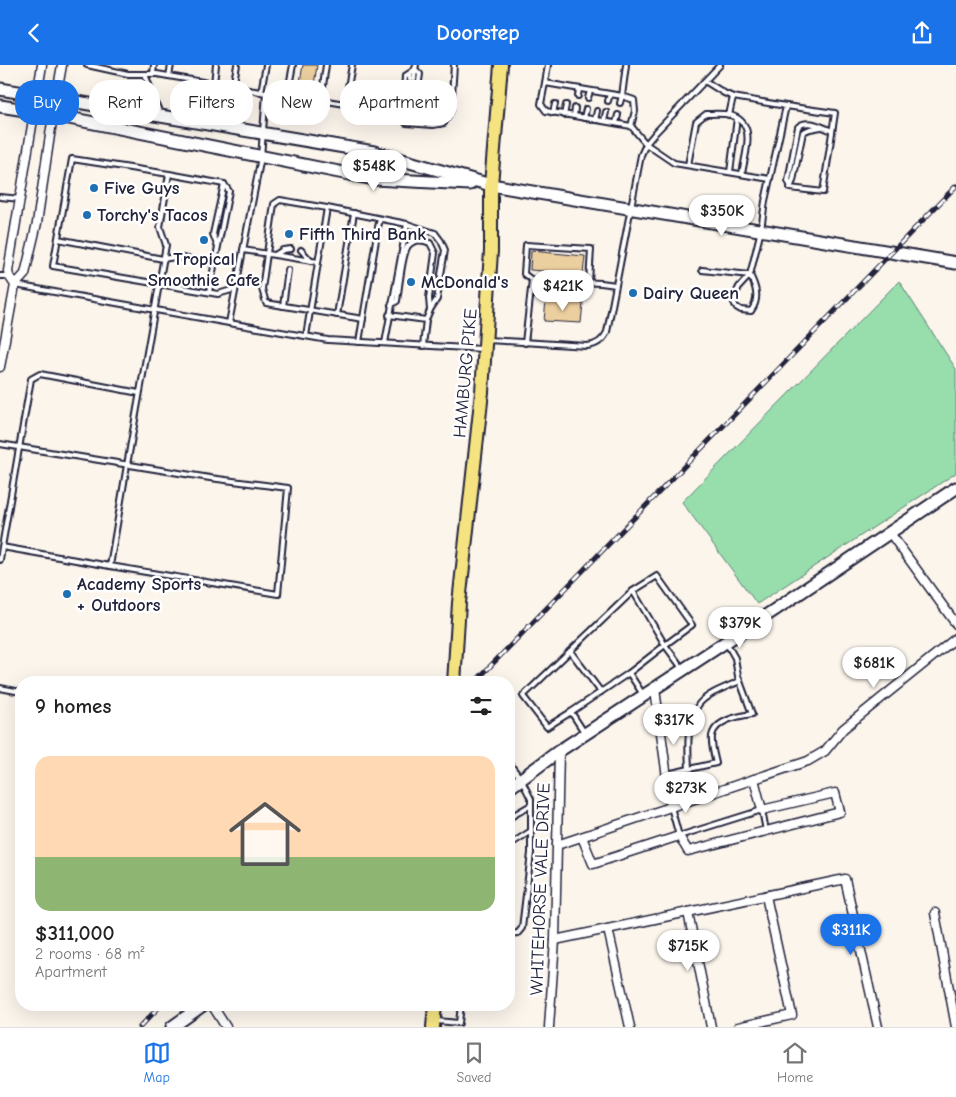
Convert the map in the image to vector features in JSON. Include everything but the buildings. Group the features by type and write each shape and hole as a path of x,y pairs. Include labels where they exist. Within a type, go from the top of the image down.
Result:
{"main road":[{"name":"HAMBURG PIKE","path":"454,676 459,603 482,392 491,251 491,185 501,65"},
{"path":"0,89 15,92"},
{"path":"79,103 374,152 491,185"},
{"path":"0,106 15,108"},
{"path":"79,120 374,179 491,185 956,263"},
{"path":"515,784 560,751 956,488"},
{"path":"172,1027 195,1011"},
{"path":"433,1024 434,1011"}],"street":[{"path":"39,80 42,65"},
{"path":"60,80 62,65"},
{"path":"15,285 8,271 32,125"},
{"path":"0,367 15,285 25,274 37,223 52,125"},
{"path":"890,533 956,624"},
{"path":"557,845 808,761 825,751 843,729 956,638"},
{"path":"655,689 671,807"},
{"name":"WHITEHORSE VALE DRIVE","path":"549,1027 555,940 560,751"},
{"path":"582,837 593,864 678,836 688,851 840,812 835,793 762,810 754,779"},
{"path":"555,940 845,879 878,1027"},
{"path":"738,1027 792,1015 766,896"},
{"path":"688,912 710,1027"},
{"path":"935,913 956,1027"},
{"path":"608,929 630,1027"},
{"path":"216,1011 226,1027"}],"lane":[{"path":"87,65 128,74 153,74 192,80"},
{"path":"153,74 154,65"},
{"path":"169,76 171,65"},
{"path":"214,80 216,65"},
{"path":"234,80 237,65"},
{"path":"265,80 266,65"},
{"path":"290,80 293,65"},
{"path":"324,80 326,65"},
{"path":"330,102 345,104 352,65"},
{"path":"453,80 454,65"},
{"path":"548,65 541,104 546,111 631,126 646,143 674,163 770,179"},
{"path":"620,103 626,65"},
{"path":"15,285 306,336 359,342 423,346 525,343 587,346 598,343 602,341 607,332 641,155 646,143 720,65"},
{"path":"405,80 405,75 416,67"},
{"path":"410,73 414,80 416,67"},
{"path":"145,74 161,117"},
{"path":"705,81 733,97 835,113 823,192 790,186"},
{"path":"545,83 622,96 634,100 635,111 631,126"},
{"path":"557,92 558,85"},
{"path":"568,94 570,87"},
{"path":"578,96 579,89"},
{"path":"414,90 418,97 412,106 408,97 414,90"},
{"path":"588,98 590,91"},
{"path":"600,99 601,92"},
{"path":"608,101 610,94"},
{"path":"729,115 733,97"},
{"path":"553,113 555,104"},
{"path":"564,115 566,105"},
{"path":"750,275 757,288 756,304 751,311 741,311 736,307 733,300 738,287 750,275 786,106"},
{"path":"574,116 575,107"},
{"path":"584,118 586,109"},
{"path":"595,120 597,111"},
{"path":"604,121 606,112"},
{"path":"688,165 696,122 706,114 729,115 743,122 748,132 742,174"},
{"path":"616,123 618,115"},
{"path":"730,172 737,118"},
{"path":"790,186 788,181 798,127 802,123 807,123 832,131"},
{"path":"229,323 261,157 264,125"},
{"path":"790,186 793,181 803,132 821,127"},
{"path":"209,292 229,191 224,184 72,159 53,266 209,292 218,293 235,289"},
{"path":"110,566 126,465 166,245 160,227 169,174"},
{"path":"0,197 21,199"},
{"path":"363,319 266,303 262,289 274,204 280,200 327,208 407,224 435,233 442,241 445,250 437,299 426,320 423,346"},
{"path":"306,336 327,208"},
{"path":"337,315 354,213"},
{"path":"378,227 380,219"},
{"path":"385,343 407,224"},
{"path":"58,239 163,259 175,257 214,263"},
{"path":"359,342 376,240"},
{"path":"391,305 397,301 405,253 409,245 415,241 423,240 430,243 435,253 429,297 430,310"},
{"path":"589,283 591,249 526,245 524,274 532,280 616,285"},
{"path":"275,255 283,250 292,249"},
{"path":"243,250 318,262"},
{"path":"301,251 311,261"},
{"path":"283,306 288,270"},
{"path":"702,270 750,275"},
{"path":"0,275 9,276"},
{"path":"525,343 532,280"},
{"path":"389,315 426,320"},
{"path":"0,560 32,379 40,374 139,393"},
{"path":"0,444 126,465 288,488 278,594 2,547"},
{"path":"657,575 692,625 665,645 629,673 546,727 522,696 633,591 657,575"},
{"path":"633,591 665,645 683,670"},
{"path":"666,774 716,763 712,734 718,727 732,718 752,714 740,681 735,658 726,642"},
{"path":"570,651 601,692"},
{"path":"629,673 644,696"},
{"path":"689,769 690,725 700,704 713,694 740,681"},
{"path":"0,688 15,691"},
{"path":"571,712 586,734"},
{"path":"515,771 531,799 531,853 522,928 518,933 515,933"},
{"path":"515,814 531,805"},
{"path":"671,807 678,836 762,810 766,831"},
{"path":"515,841 531,831"},
{"path":"433,1024 459,1023 460,1011"}],"green space":[{"path":"899,281 956,369 956,473 757,604 682,502"}],"railway":[{"path":"481,676 956,186"},
{"path":"140,1027 155,1011"}],"place":[{"name":"Five Guys","path":"94,188"},
{"name":"Torchy's Tacos","path":"87,215"},
{"name":"Fifth Third Bank","path":"289,234"},
{"name":"Tropical Smoothie Cafe","path":"204,240"},
{"name":"McDonald's","path":"411,282"},
{"name":"Dairy Queen","path":"633,293"},
{"name":"Academy Sports + Outdoors","path":"67,594"}]}
